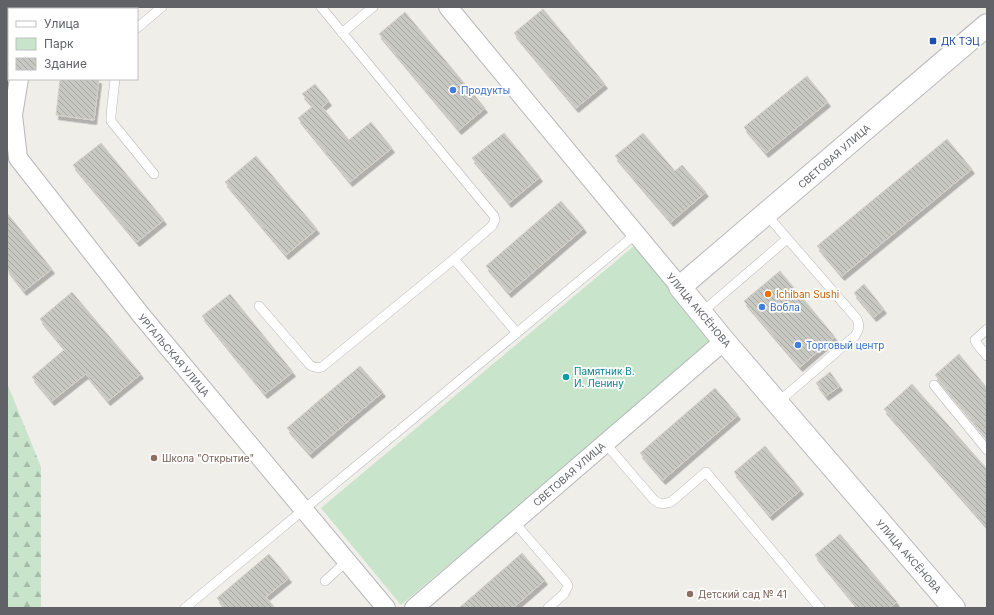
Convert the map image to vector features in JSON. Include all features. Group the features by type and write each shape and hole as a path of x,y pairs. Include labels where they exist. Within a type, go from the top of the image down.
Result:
{"street":[{"name":"УЛИЦА АКСЁНОВА","path":"448,7 724,340 954,608"},
{"name":"СВЕТОВАЯ УЛИЦА","path":"680,287 987,25"},
{"name":"УРГАЛЬСКАЯ УЛИЦА","path":"19,80 13,115 18,158 141,315 386,608"},
{"name":"СВЕТОВАЯ УЛИЦА","path":"414,608 724,340"}],"lane":[{"path":"138,27 162,7"},
{"path":"259,306 310,365 314,368 322,367 454,259 492,226 495,220 494,216 321,7"},
{"path":"342,32 373,7"},
{"path":"115,80 111,121 154,174"},
{"path":"766,214 857,319 859,324 859,330 855,336 777,402"},
{"path":"185,608 636,234"},
{"path":"701,312 787,239"},
{"path":"454,259 517,333"},
{"path":"987,329 975,340 987,356"},
{"path":"934,386 987,450"},
{"path":"605,443 654,500 659,503 665,504 671,502 706,472 820,608"},
{"path":"514,522 568,586 564,594 548,608"},
{"path":"325,581 347,562"}],"green space":[{"path":"634,246 712,341 401,605 321,508"},
{"path":"7,383 41,467 41,608 7,608"}],"building":[{"path":"88,7 132,7 131,8"},
{"path":"543,9 605,84 576,108 514,33"},
{"path":"405,12 485,108 459,130 379,34"},
{"path":"807,76 828,102 766,153 744,127"},
{"path":"60,80 99,80 94,120 56,115"},
{"path":"315,84 329,101 322,107 349,140 371,122 392,148 350,182 298,118 313,106 302,94"},
{"path":"504,133 540,177 509,203 472,158"},
{"path":"643,133 675,171 682,165 706,192 671,222 615,156"},
{"path":"947,139 972,169 842,276 817,246"},
{"path":"101,143 164,220 137,242 73,165"},
{"path":"256,156 317,229 286,255 225,182"},
{"path":"561,201 584,228 509,293 486,266"},
{"path":"7,213 52,269 24,291 7,269"},
{"path":"780,271 835,337 800,367 744,301"},
{"path":"864,284 884,309 874,317 854,293"},
{"path":"72,292 141,374 108,401 86,374 52,401 32,377 65,349 40,319"},
{"path":"230,294 293,372 265,394 202,316"},
{"path":"959,354 987,388 987,438 935,375"},
{"path":"360,366 383,392 346,423 323,397"},
{"path":"830,372 840,386 826,396 816,383"},
{"path":"912,384 987,469 987,527 884,409"},
{"path":"715,388 738,415 663,480 640,453"},
{"path":"323,397 346,423 310,454 287,428"},
{"path":"765,446 801,490 770,516 734,472"},
{"path":"840,534 897,602 889,608 858,608 815,555"},
{"path":"522,553 545,580 513,608 459,608"},
{"path":"269,554 289,578 266,597 275,608 225,608 217,598"}],"place":[{"name":"ДК ТЭЦ","path":"933,41"},
{"name":"Продукты","path":"453,90"},
{"name":"Ichiban Sushi","path":"768,294"},
{"name":"Вобла","path":"762,307"},
{"name":"Торговый центр","path":"798,345"},
{"name":"Памятник В. И. Ленину","path":"566,377"},
{"name":"Школа \"Открытие\"","path":"154,458"},
{"name":"Детский сад № 41","path":"690,594"}]}
